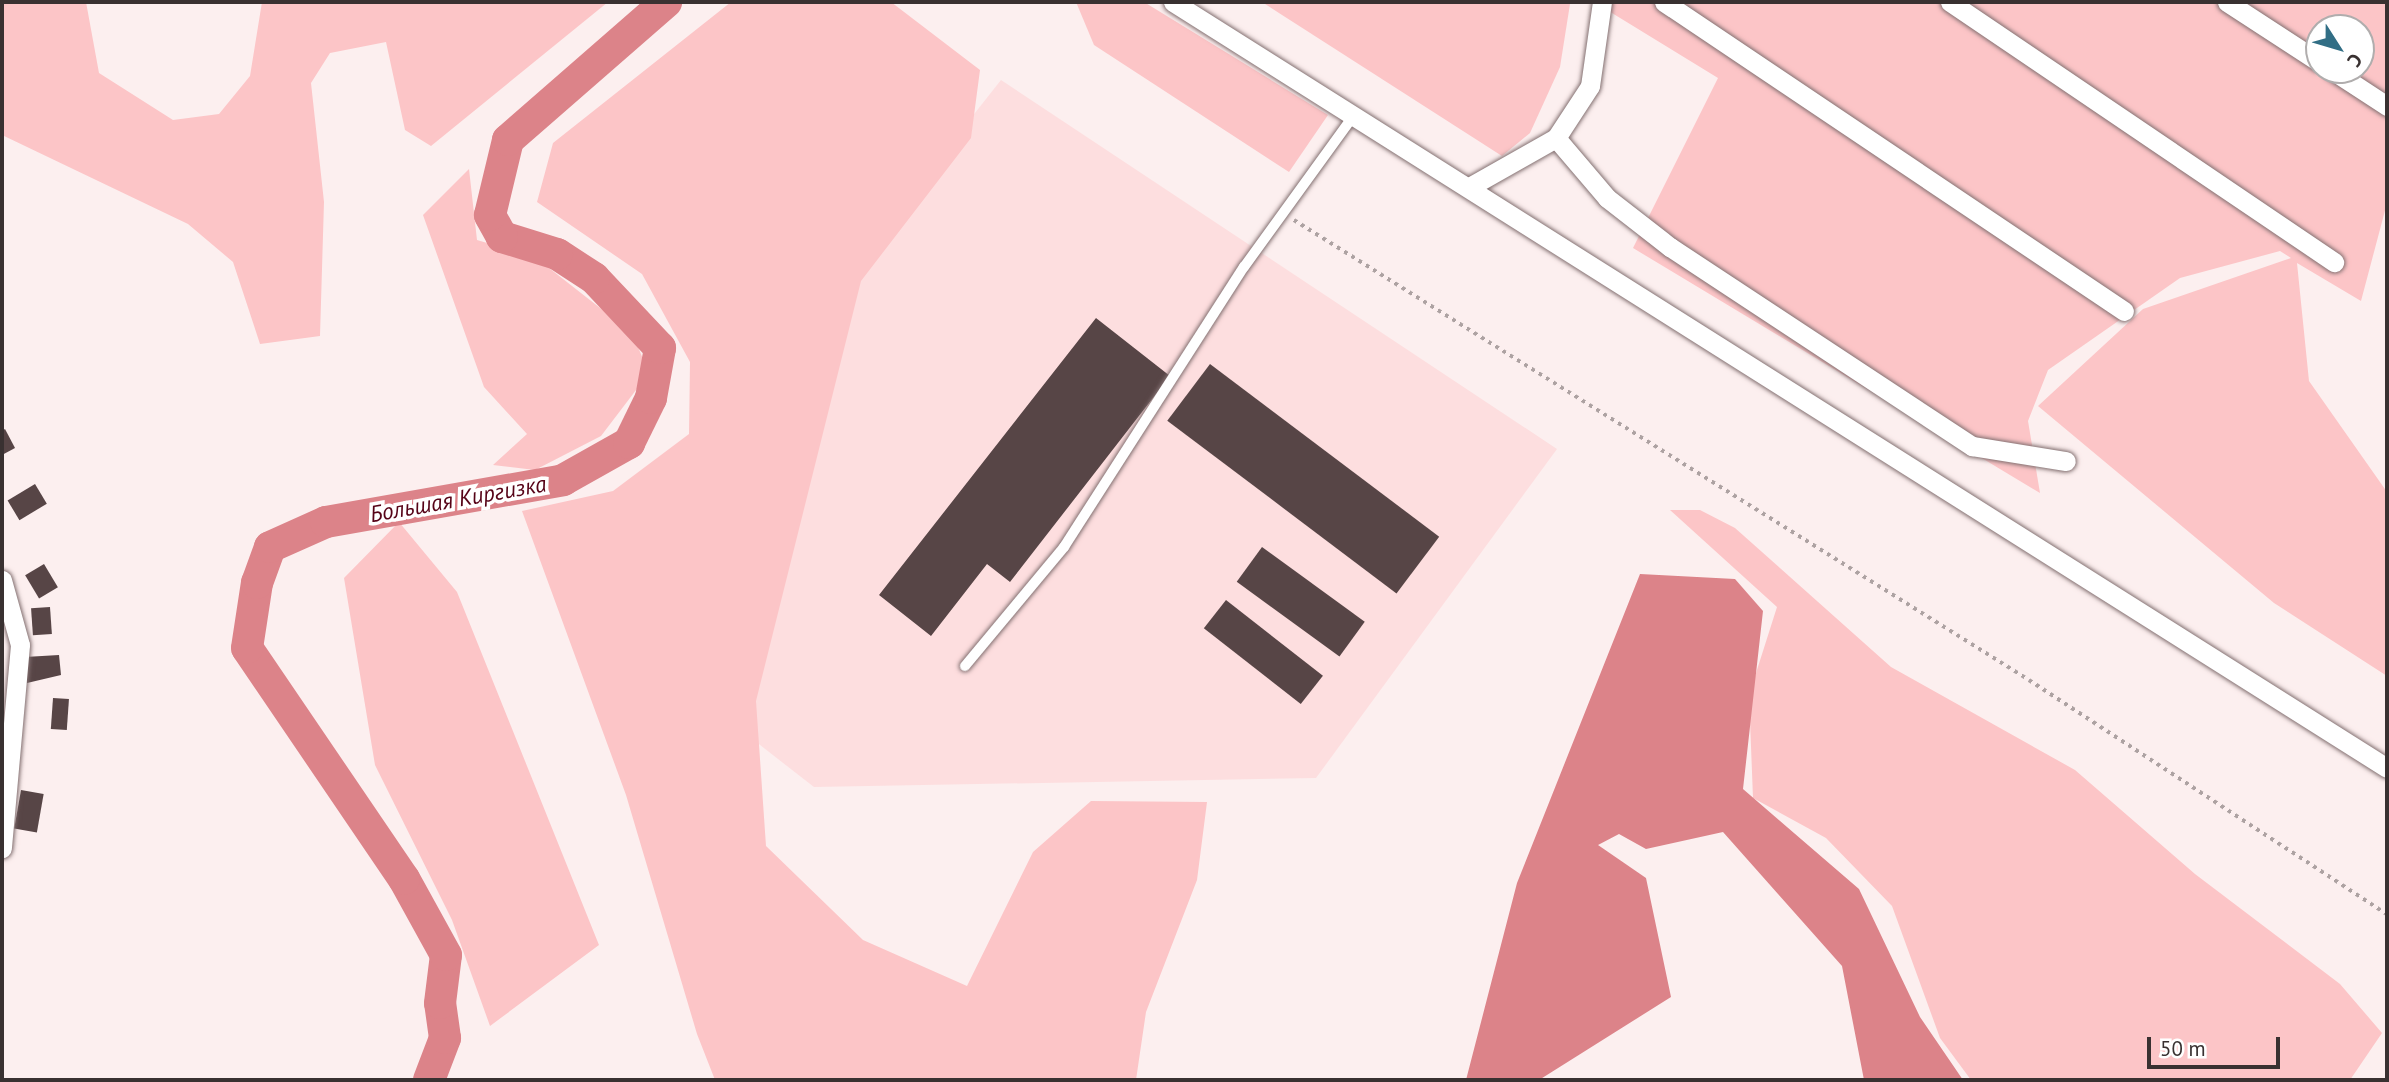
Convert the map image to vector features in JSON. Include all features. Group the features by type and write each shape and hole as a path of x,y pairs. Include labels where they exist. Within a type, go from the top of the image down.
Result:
{"street":[{"path":"1173,2 1471,186 2387,768"},
{"path":"1471,186 1556,138 1590,86 1602,2"},
{"path":"1664,2 2124,311"},
{"path":"1950,2 2334,262"},
{"path":"2227,2 2305,53"},
{"path":"2353,84 2387,106"},
{"path":"1556,138 1607,198 1670,247 1972,446 2066,461"},
{"path":"2,580 20,645 2,848"}],"lane":[{"path":"965,666 1065,547 1283,214 1355,115"}],"path":[{"path":"1283,214 2029,680 2387,914"}],"shaded area":[{"path":"2,2 86,2 99,73 173,120 219,114 250,76 262,2 608,2 431,146 405,130 386,42 330,53 311,83 324,202 320,336 260,344 233,262 188,224 2,135"},
{"path":"731,2 891,2 980,70 971,138 861,281 756,701 766,846 863,940 967,986 1033,852 1091,801 1207,802 1197,880 1146,1012 1136,1080 715,1080 697,1034 626,795 522,511 613,491 689,434 690,362 642,274 537,202 553,143"},
{"path":"1076,2 1144,2 1328,115 1289,172 1094,45"},
{"path":"1262,2 1570,4 1560,67 1530,133 1502,156"},
{"path":"1594,2 2387,2 2387,203 2361,301 2297,263 2309,381 2387,492 2387,676 2274,603 2038,406 2143,309 2291,258 2280,251 2180,278 2048,370 2028,421 2040,493 1633,248 1718,78"},
{"path":"1001,80 1557,449 1316,778 814,787 688,689 855,265"},
{"path":"469,169 477,240 535,257 632,333 649,373 601,436 535,470 493,465 527,434 484,387 423,215"},
{"path":"1670,510 1700,510 1735,528 1891,667 2075,770 2195,874 2340,984 2382,1033 2350,1080 1971,1080 1940,1038 1892,906 1826,838 1753,798 1749,695 1777,607"},
{"path":"399,522 457,592 599,945 490,1026 452,920 375,765 344,578"},
{"path":"1640,574 1735,579 1763,611 1743,789 1859,889 1920,1017 1963,1080 1864,1080 1842,966 1723,832 1646,849 1619,834 1598,845 1646,878 1671,997 1539,1080 1466,1080 1517,883"}],"building":[{"path":"1096,318 1170,376 1010,582 987,564 931,636 879,595"},
{"path":"1210,364 1439,537 1396,593 1167,421"},
{"path":"5,429 15,448 2,455 2,431"},
{"path":"35,484 47,504 19,520 8,500"},
{"path":"1262,547 1365,622 1339,656 1237,582"},
{"path":"44,564 58,587 39,598 25,575"},
{"path":"1226,600 1323,676 1301,704 1204,628"},
{"path":"50,607 52,634 33,635 31,608"},
{"path":"59,655 61,675 27,683 25,657"},
{"path":"53,698 69,699 67,730 51,729"},
{"path":"21,790 44,794 37,832 14,828"}],"waterway":[{"name":"Большая Киргизка","path":"429,1080 445,1038 440,1003 446,955 404,879 247,648 257,583 270,547 326,522 563,480 629,443 651,398 660,348 594,278 557,254 502,237 490,215 508,140 666,2"}]}
